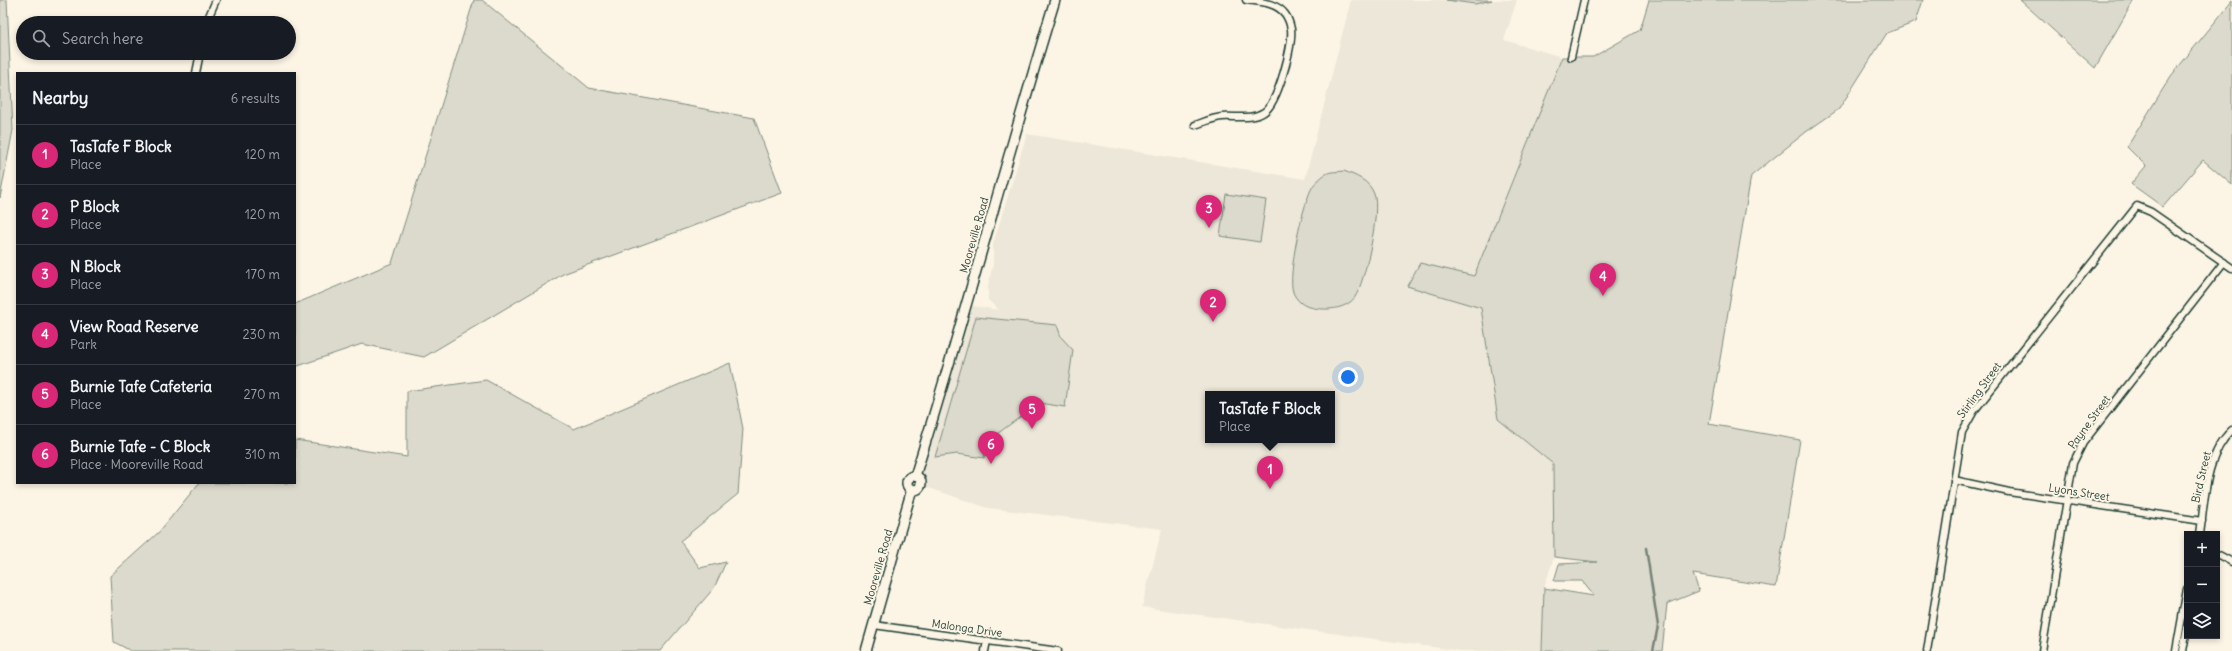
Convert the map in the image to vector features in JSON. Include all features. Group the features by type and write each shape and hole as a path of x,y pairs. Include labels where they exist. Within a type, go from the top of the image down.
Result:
{"main road":[{"name":"Mooreville Road","path":"866,651 912,489 918,488 920,485 920,479 916,476 959,335 1011,146 1055,0"}],"street":[{"path":"209,16 216,0"},
{"path":"1195,125 1221,117 1257,116 1270,107 1276,95 1290,44 1291,30 1289,22 1285,14 1272,4 1246,0"},
{"path":"1572,57 1584,0"},
{"path":"196,72 199,60"},
{"name":"Stirling Street","path":"1927,651 1962,432 1974,411 2137,206 2151,212 2224,262"},
{"path":"2224,262 2232,268"},
{"name":"Payne Street","path":"2042,651 2072,463 2083,443 2224,262"},
{"name":"Bird Street","path":"2200,531 2213,462 2217,450 2232,430"},
{"name":"Lyons Street","path":"1954,480 2065,500 2202,521"},
{"path":"2220,556 2232,562"},
{"path":"2176,651 2185,603"},
{"name":"Malonga Drive","path":"874,625 1058,651"},
{"path":"2183,651 2185,639"},
{"path":"984,651 987,641"}],"shaded area":[{"path":"0,0 7,0 13,130 0,198"},
{"path":"474,0 482,0 589,88 754,118 782,193 563,274 424,357 362,344 296,367 296,304 392,263"},
{"path":"1351,0 1517,0 1504,40 1562,57 1489,238 1480,302 1498,419 1553,464 1554,557 1544,588 1542,651 1461,651 1142,607 1162,529 988,508 920,485 919,478 967,305 999,310 988,300 988,285 993,265 993,244 1027,134 1305,179"},
{"path":"1446,0 1492,0 1475,4"},
{"path":"1649,0 1923,0 1916,22 1887,33 1839,109 1806,132 1751,176 1709,424 1800,440 1776,587 1693,574 1699,591 1667,604 1662,651 1542,651 1544,588 1594,596 1582,581 1554,581 1559,564 1597,562 1554,557 1553,464 1498,419 1481,308 1407,286 1420,263 1474,276 1562,57 1593,57 1640,30"},
{"path":"2020,0 2134,0 2095,68"},
{"path":"2232,1 2232,185 2203,160 2163,207 2131,184 2146,166 2127,147 2171,76"},
{"path":"1344,171 1369,185 1372,189 1376,202 1374,230 1363,277 1355,297 1346,305 1328,309 1307,306 1296,298 1293,292 1292,283 1294,255 1305,207 1313,186 1324,175 1330,172"},
{"path":"1226,194 1266,200 1260,242 1220,236"},
{"path":"976,317 1057,325 1061,337 1073,350 1065,407 1039,403 997,434 987,436 984,458 957,454 935,457"},
{"path":"730,363 743,429 738,494 680,541 700,568 726,562 714,588 660,651 131,651 114,642 110,576 159,532 198,484 296,484 296,440 407,457 407,391 486,380 574,429"}],"waterway":[{"path":"1646,548 1658,626 1653,651"}],"place":[{"name":"N Block","path":"1209,228"},
{"name":"View Road Reserve","path":"1603,296"},
{"name":"P Block","path":"1213,322"},
{"name":"Burnie Tafe Cafeteria","path":"1032,429"},
{"name":"Burnie Tafe - C Block","path":"991,464"},
{"name":"TasTafe F Block","path":"1270,489"}]}
